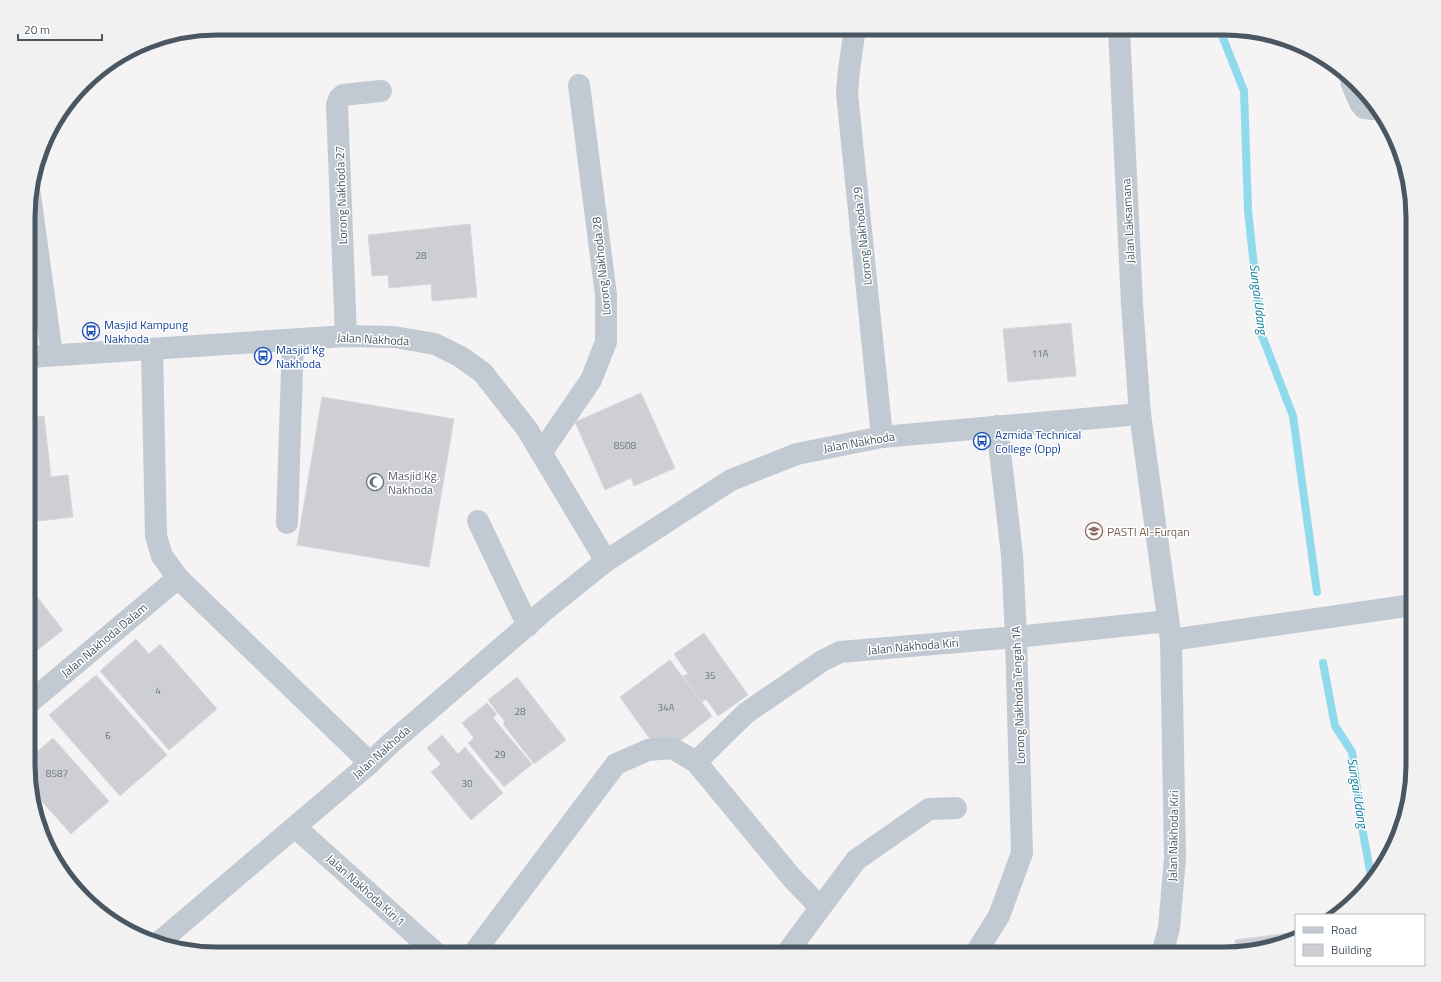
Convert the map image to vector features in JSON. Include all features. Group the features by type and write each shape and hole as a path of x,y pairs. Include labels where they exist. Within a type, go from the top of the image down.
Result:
{"street":[{"name":"Lorong Nakhoda 29","path":"854,35 847,93 882,437"},
{"name":"Jalan Laksamana","path":"1119,35 1132,304 1140,414"},
{"name":"Lorong Nakhoda 28","path":"542,453 591,380 606,342 606,295 579,85"},
{"path":"1354,89 1360,103 1364,108 1370,109"},
{"name":"Lorong Nakhoda 27","path":"346,336 337,104 343,95 381,91"},
{"path":"35,231 52,355"},
{"name":"Jalan Nakhoda","path":"35,357 346,336 394,337 435,344 461,357 483,372 527,429 606,561"},
{"path":"287,523 293,340"},
{"path":"152,349 156,536 162,556 178,578 370,763"},
{"name":"Jalan Nakhoda","path":"163,939 370,763 391,742 528,626 544,610 606,561 731,480 797,454 882,437 1140,414"},
{"name":"Jalan Nakhoda Kiri","path":"1140,414 1169,630 1175,858 1169,928 1164,947"},
{"name":"Lorong Nakhoda Tengah 1A","path":"979,947 999,916 1022,852 1016,637 1012,555 997,426"},
{"path":"478,521 528,626"},
{"name":"Jalan Nakhoda Dalam","path":"35,698 178,578"},
{"path":"1169,630 1406,606"},
{"name":"Jalan Nakhoda Kiri","path":"696,762 746,713 822,661 840,652 1016,637 1169,630"},
{"path":"477,947 616,764 648,750 672,748 696,762 792,878 820,907"},
{"path":"791,947 856,860 929,809 956,808"},
{"name":"Jalan Nakhoda Kiri 1","path":"295,827 429,947"}],"building":[{"path":"470,224 477,297 432,301 431,284 389,288 388,275 372,276 368,235"},
{"path":"1071,323 1076,376 1008,382 1003,329"},
{"path":"641,393 675,468 634,486 631,478 605,490 575,422"},
{"name":"Masjid Kg. Nakhoda","path":"322,397 454,419 429,567 297,545"},
{"path":"44,416 51,477 68,475 73,517 35,521 35,417"},
{"path":"35,594 63,630 35,652"},
{"path":"704,633 748,695 718,716 706,699 702,702 683,676 688,674 674,654"},
{"path":"136,639 149,654 160,644 217,709 169,750 100,671"},
{"path":"670,660 712,716 680,741 650,739 620,697"},
{"path":"96,675 167,755 120,796 49,715"},
{"path":"517,677 566,740 534,764 503,724 505,722 488,700"},
{"path":"487,703 497,714 493,718 532,764 504,787 468,743 474,738 462,723"},
{"path":"442,735 458,754 465,747 503,793 471,820 431,772 441,764 427,748"},
{"path":"53,738 109,801 71,834 39,798 35,777 35,754"},
{"path":"1295,932 1271,941 1236,947 1235,940"}],"waterway":[{"name":"Sungai Udang","path":"1222,35 1244,91 1248,210 1261,333 1293,416 1317,592"},
{"name":"Sungai Udang","path":"1323,663 1335,726 1352,752 1363,833 1370,873"}],"place":[{"name":"Masjid Kampung Nakhoda","path":"91,331"},
{"name":"Masjid Kg Nakhoda","path":"263,356"},
{"name":"Azmida Technical College (Opp)","path":"982,441"},
{"name":"Masjid Kg. Nakhoda","path":"375,482"},
{"name":"PASTI Al-Furqan","path":"1094,531"}]}
